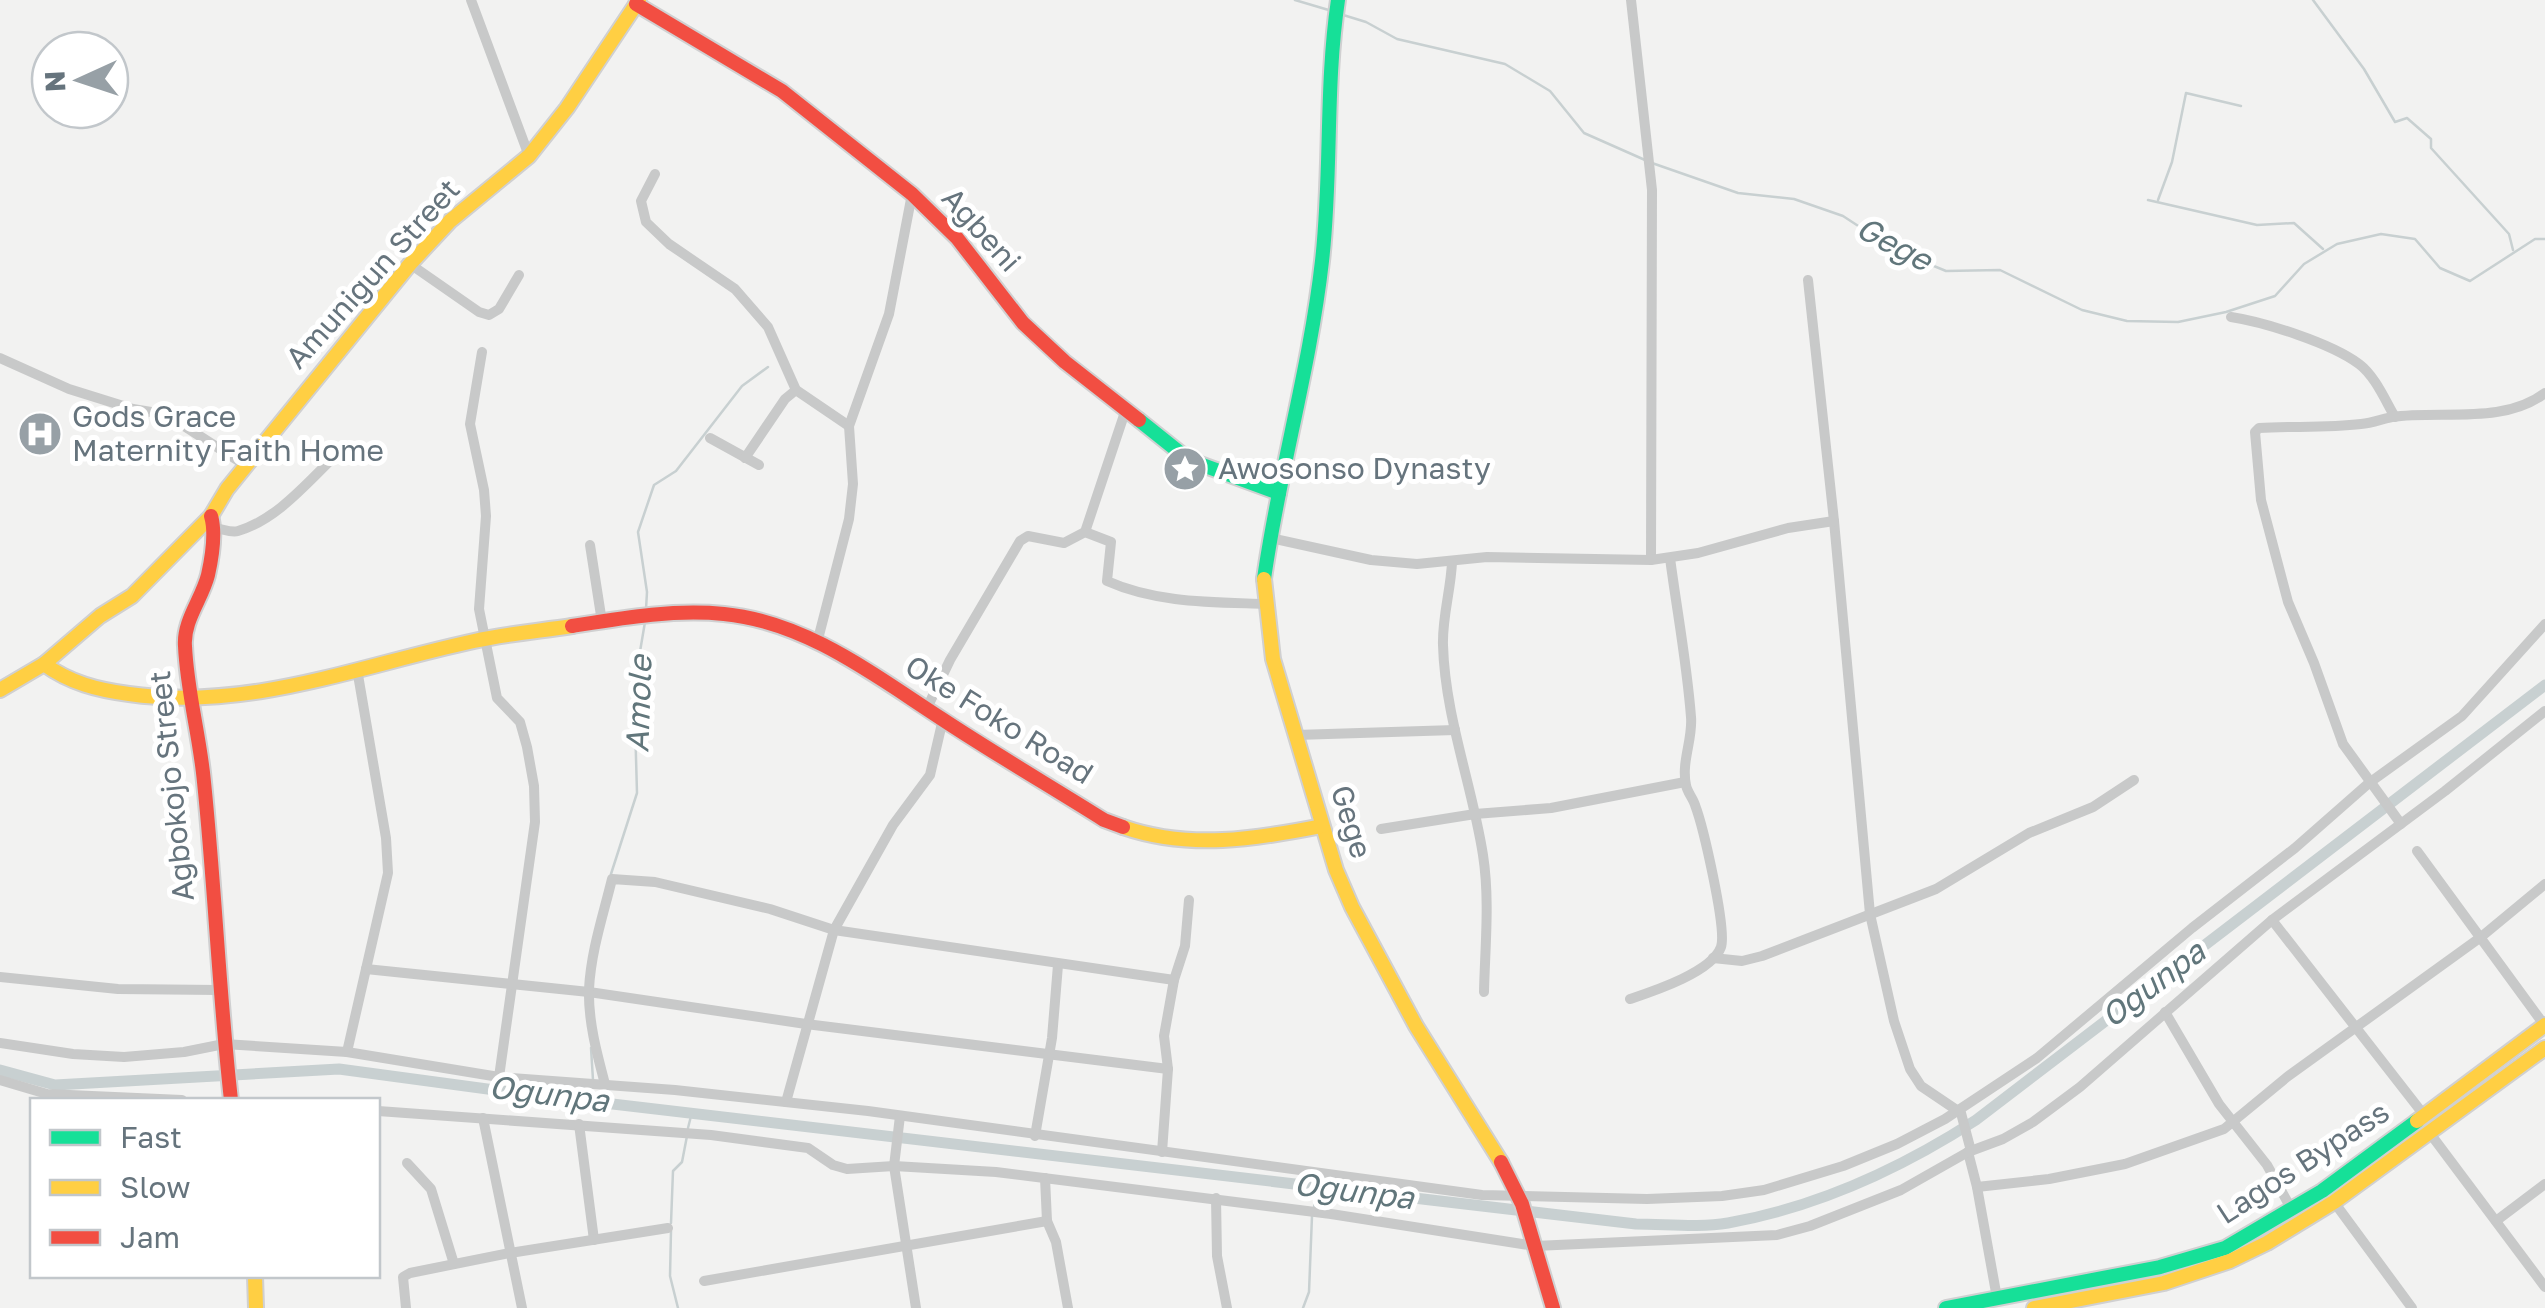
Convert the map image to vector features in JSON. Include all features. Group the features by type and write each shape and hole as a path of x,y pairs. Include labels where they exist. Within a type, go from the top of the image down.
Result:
{"street":[{"path":"472,0 529,156"},
{"path":"1631,0 1651,160 1651,560"},
{"name":"Gege","path":"1338,1 1332,34 1322,259 1264,578 1273,659 1336,870 1416,1026 1509,1174 1553,1308"},
{"name":"Amunigun Street","path":"0,690 44,664 100,616 132,596 213,522 246,465 410,264 461,210 529,156 567,108 638,2"},
{"name":"Agbeni","path":"638,2 782,91 912,194 977,262 1022,323 1189,460 1279,493"},
{"path":"655,174 641,201 646,222 669,244 735,289 768,327 796,390 850,426"},
{"path":"817,644 850,519 850,426 889,314 912,194"},
{"path":"410,264 489,315 519,275"},
{"path":"1808,280 1870,914 1894,1021 1910,1069 1921,1086 1960,1112 1997,1298"},
{"path":"2231,317 2267,322 2358,363 2395,417"},
{"path":"482,352 470,424 486,516 479,609 497,698 520,722 534,786 532,860 499,1077"},
{"path":"0,358 116,405 157,413 246,465"},
{"path":"745,458 796,390"},
{"path":"2401,824 2343,744 2288,602 2260,500 2254,432 2260,428 2365,424 2395,417 2482,413 2525,404 2545,393"},
{"path":"927,708 975,614 1020,541 1028,536 1064,543 1085,532 1126,409"},
{"path":"710,438 759,465"},
{"path":"213,522 234,532 257,522 288,501 334,458"},
{"path":"1270,538 1372,560 1417,564 1487,557 1651,560 1834,521"},
{"name":"Agbokojo Street","path":"213,522 208,575 184,642 204,780 231,1098"},
{"path":"1085,532 1111,542 1106,581 1119,587 1150,596 1265,604"},
{"path":"590,544 602,622"},
{"path":"1630,999 1679,979 1714,958 1721,946 1722,932 1706,849 1684,768 1692,722 1670,558"},
{"path":"1452,562 1442,640 1446,682 1486,885 1484,992"},
{"name":"Oke Foko Road","path":"44,664 78,685 193,700 274,689 484,638 646,616 746,617 866,668 1104,820 1131,831 1211,843 1256,840 1322,826"},
{"path":"0,1043 124,1057 225,1050 347,1052 499,1077 786,1102 1521,1201 1722,1196 1764,1190 1844,1166 1897,1144 1960,1112 2037,1058 2369,784 2462,716 2545,624"},
{"path":"347,1052 388,873 386,838 356,669"},
{"path":"380,1112 711,1135 808,1148 833,1165 847,1169 894,1163 951,1168 1216,1198 1534,1242 1776,1234 1810,1226 1884,1197 2032,1122 2080,1087 2272,920 2545,711"},
{"path":"786,1102 834,930 893,825 930,775 943,719"},
{"path":"1296,735 1455,730"},
{"path":"1714,958 1742,961 1762,956 1936,889 2029,834 2092,807 2134,780"},
{"path":"1381,830 1475,814 1551,808 1686,782"},
{"path":"2417,851 2545,1025"},
{"path":"605,1084 594,1041 589,992 596,940 612,879 655,882 834,930 1174,980"},
{"path":"1978,1188 2124,1164 2206,1137 2234,1121 2545,884"},
{"path":"1162,1152 1168,1069 1164,1036 1185,946 1189,900"},
{"path":"2272,920 2424,1115"},
{"path":"1035,1136 1052,1038 1058,965"},
{"path":"366,968 589,992 806,1024 1168,1069"},
{"path":"0,977 118,989 219,990"},
{"path":"2165,1012 2218,1104 2267,1165 2292,1210"},
{"name":"Lagos Bypass","path":"1946,1308 2193,1259 2260,1230 2545,1025"},
{"name":"Lagos Bypass","path":"2034,1308 2108,1301 2230,1262 2334,1202 2545,1048"},
{"path":"0,1080 47,1094 137,1098"},
{"path":"483,1118 522,1308"},
{"path":"900,1119 894,1163 916,1308"},
{"path":"579,1124 594,1240"},
{"path":"2429,1132 2545,1286"},
{"path":"406,1163 431,1188 454,1264"},
{"path":"1044,1178 1047,1221 1056,1242 1068,1308"},
{"path":"2496,1221 2545,1184"},
{"path":"1216,1198 1217,1256 1227,1308"},
{"path":"2334,1202 2412,1308"},
{"path":"704,1281 1047,1221"},
{"path":"406,1308 402,1277 510,1253 668,1228"},
{"path":"255,1278 256,1308"}],"waterway":[{"name":"Gege","path":"1295,0 1332,11"},
{"path":"2313,0 2364,69 2395,122 2407,118 2431,139 2431,148 2509,234 2513,250"},
{"name":"Gege","path":"1340,14 1366,22 1397,39 1505,64 1550,91 1584,133 1645,160"},
{"path":"2158,200 2172,162 2186,93 2241,106"},
{"name":"Gege","path":"1652,163 1738,193 1794,199 1843,216 1895,250 1946,271 2000,270 2082,310 2127,321 2178,322 2275,296 2304,264 2337,244 2381,234 2415,239 2440,268 2470,281 2535,239 2545,239"},
{"path":"2148,200 2257,225 2294,223 2323,249"},
{"name":"Amole","path":"646,609 638,532 654,485 676,471 742,386 768,367"},
{"name":"Amole","path":"611,874 637,793 634,687 645,622"},
{"name":"Ogunpa","path":"0,1070 55,1085 339,1069 1636,1224 1728,1223 1794,1207 1857,1184 1918,1155 1976,1120 2545,685"},
{"name":"Amole","path":"591,1048 593,1080"},
{"path":"688,1128 692,1112"},
{"path":"671,1223 673,1171 682,1162 687,1136"},
{"path":"1314,1208 1316,1187"},
{"path":"1303,1308 1309,1292 1312,1216"},
{"path":"671,1231 670,1276 678,1308"}],"traffic: fast":[{"path":"1264,579 1322,261 1331,65 1338,0"},
{"path":"1139,420 1189,460 1279,493"},
{"path":"1946,1308 2160,1267 2225,1248 2322,1191 2417,1121"}],"traffic: slow":[{"path":"0,690 44,664 100,616 132,596 211,516 227,489 410,264 450,221 529,156 567,108 639,0"},
{"path":"1264,579 1273,659 1336,870 1416,1026 1501,1162"},
{"path":"44,664 74,681 106,690 174,698 217,696 303,683 486,639 572,626"},
{"path":"1123,827 1173,838 1222,840 1322,826"},
{"path":"2417,1121 2545,1025"},
{"path":"2034,1308 2164,1283 2230,1261 2267,1243 2334,1202 2545,1048"},
{"path":"255,1278 256,1308"}],"traffic: jam":[{"path":"636,4 782,91 912,194 957,238 1023,323 1139,420"},
{"path":"211,516 209,568 187,628 185,646 204,782 231,1098"},
{"path":"572,626 648,615 705,613 754,619 783,628 838,653 1104,820 1123,827"},
{"path":"1501,1162 1522,1204 1553,1308"}],"place":[{"name":"Gods Grace Maternity Faith Home","path":"40,434"},
{"name":"Awosonso Dynasty","path":"1185,469"}]}
